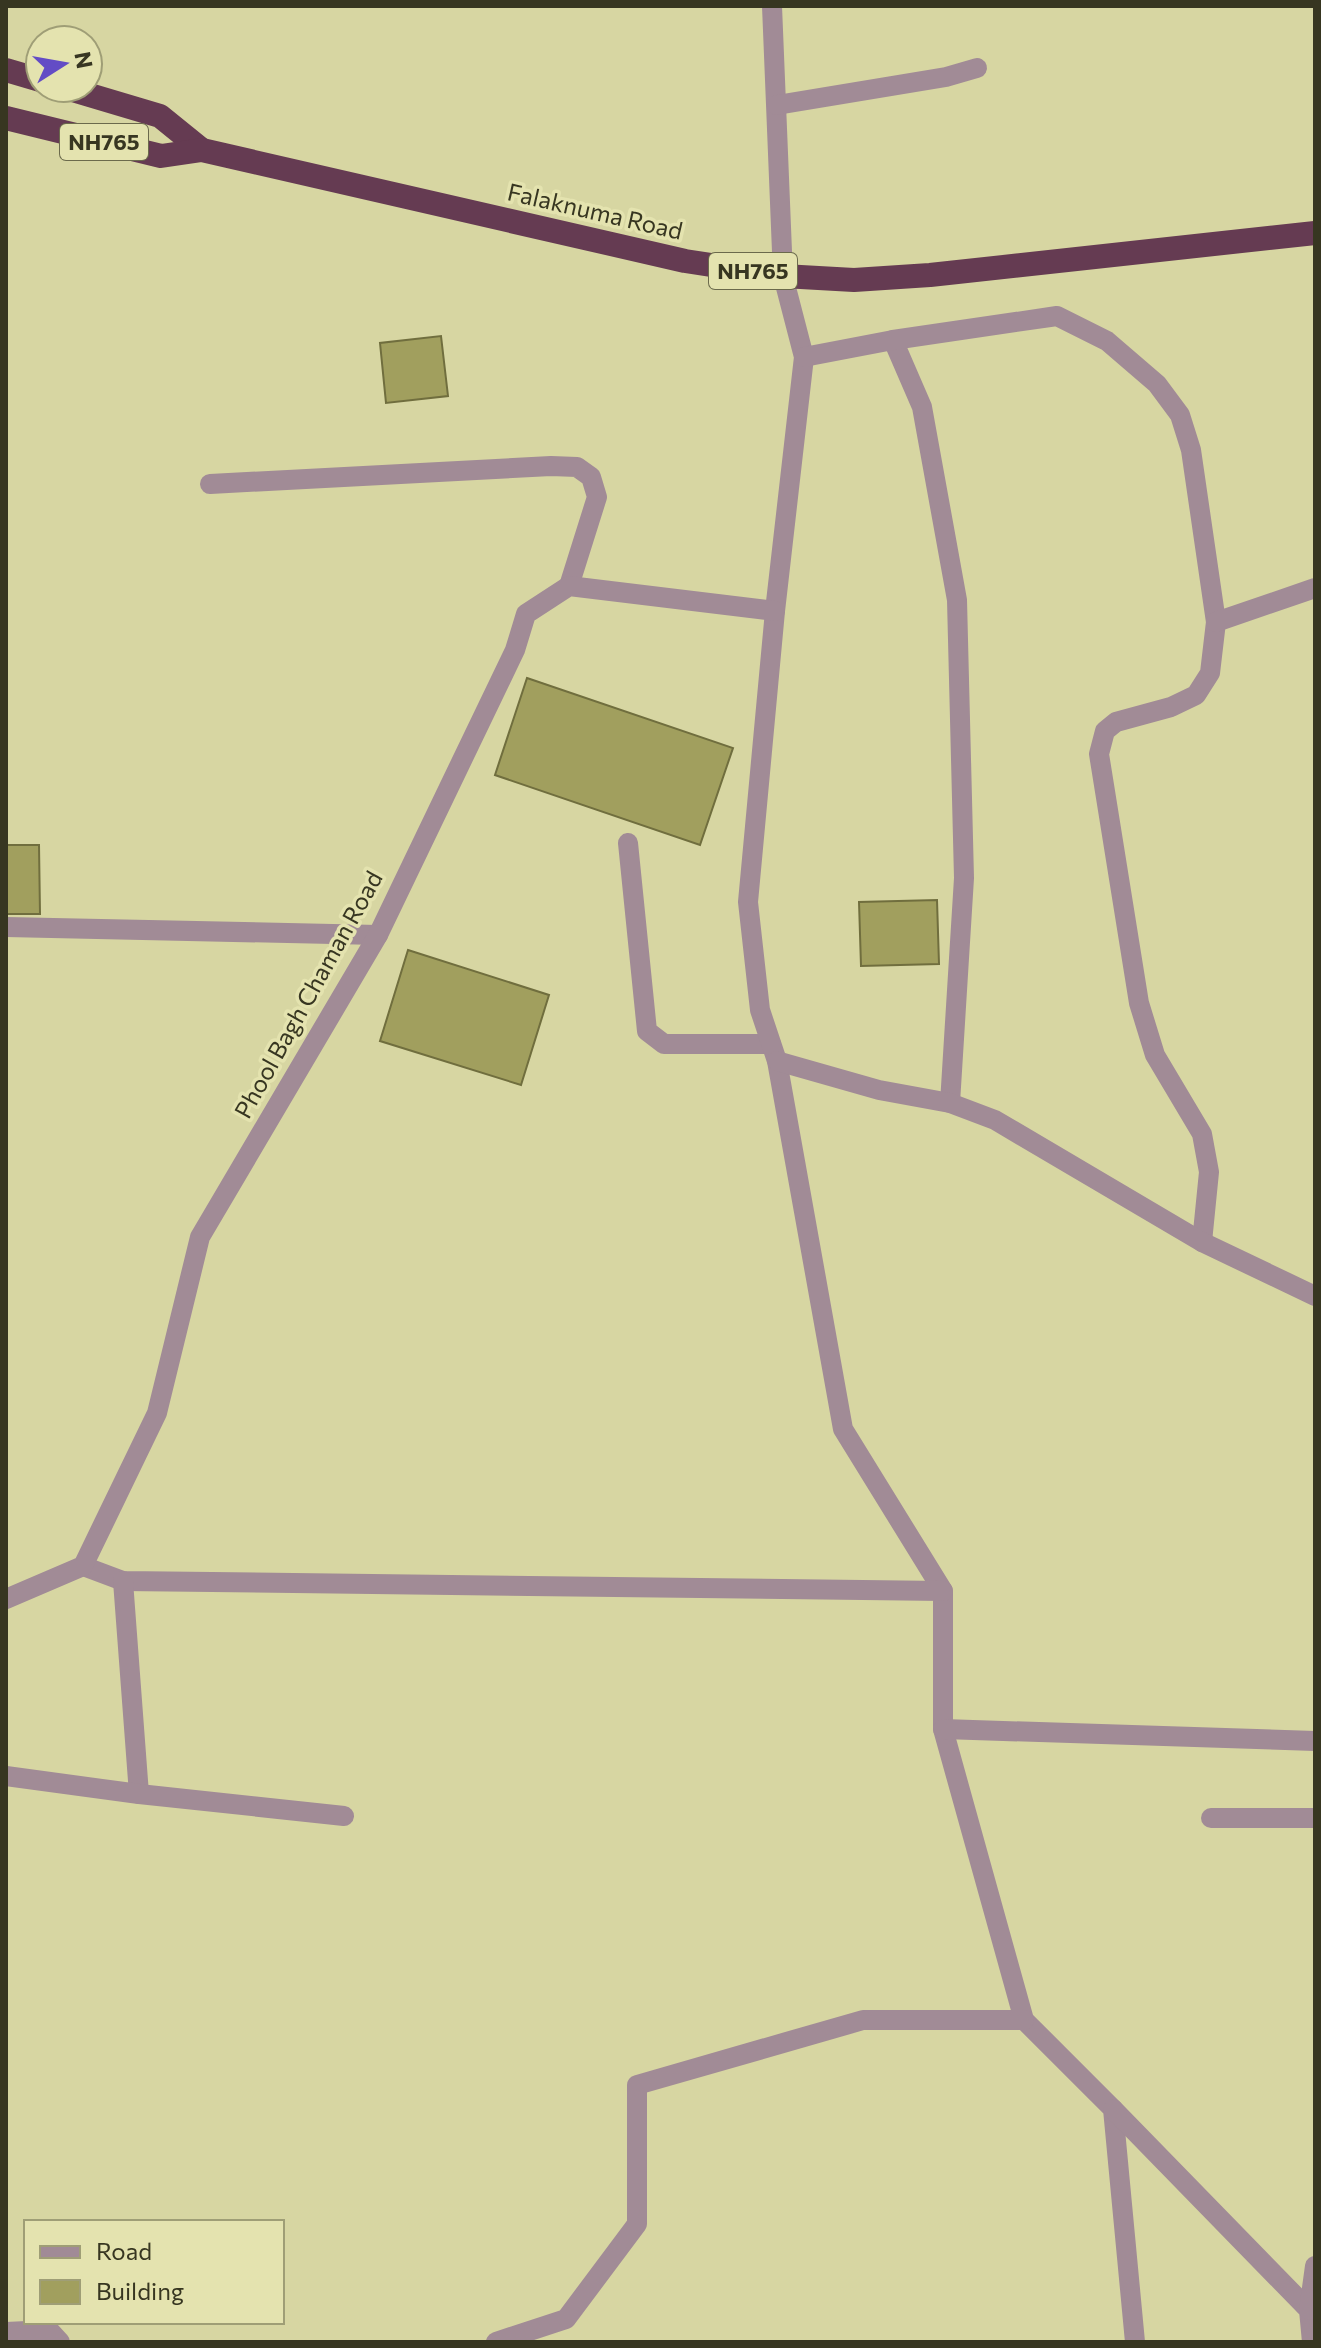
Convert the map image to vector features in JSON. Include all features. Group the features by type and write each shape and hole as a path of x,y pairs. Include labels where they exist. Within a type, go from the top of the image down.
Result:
{"highway":[{"name":"Falaknuma Road","path":"104,99 160,116 202,150"},
{"name":"Falaknuma Road","path":"6,118 161,156 202,150 685,261 783,276 854,280 930,275 1315,233"}],"street":[{"path":"772,6 783,276 804,357 775,611 748,902 760,1010 774,1052 843,1429 943,1591 943,1729 1024,2020 1309,2310"},
{"path":"777,105 946,77 977,68"},
{"path":"804,357 893,340 1057,316 1107,341 1157,384 1180,415 1191,450 1216,622 1210,673 1196,695 1171,707 1116,722 1105,731 1099,754 1139,1003 1155,1055 1202,1134 1209,1172 1202,1242"},
{"path":"893,340 922,407 957,600 964,878 950,1103"},
{"path":"210,484 577,467 591,477 597,497 569,586 775,611"},
{"name":"Phool Bagh Chaman Road","path":"83,1566 157,1413 200,1237 378,935 515,650 526,614 569,586"},
{"path":"1216,622 1315,588"},
{"path":"628,843 647,1031 664,1044 774,1052 879,1090 950,1103 995,1120 1202,1242 1315,1296"},
{"path":"6,927 378,935"},
{"path":"6,1599 83,1566 123,1581 943,1591"},
{"path":"123,1581 139,1794"},
{"path":"943,1729 1315,1741"},
{"path":"6,1776 344,1816"},
{"path":"1211,1818 1315,1818"},
{"path":"496,2342 566,2319 637,2224 637,2085 863,2020 1024,2020"},
{"path":"1113,2109 1135,2342"},
{"path":"1313,2340 1309,2310 1315,2266"},
{"path":"6,2332 49,2330 60,2342"}],"building":[{"path":"441,336 448,396 386,403 380,343"},
{"path":"527,678 733,748 700,845 495,775"},
{"path":"6,845 39,845 40,914 6,914"},
{"path":"937,900 939,964 861,966 859,902"},
{"path":"408,950 549,995 521,1085 380,1041"}]}
